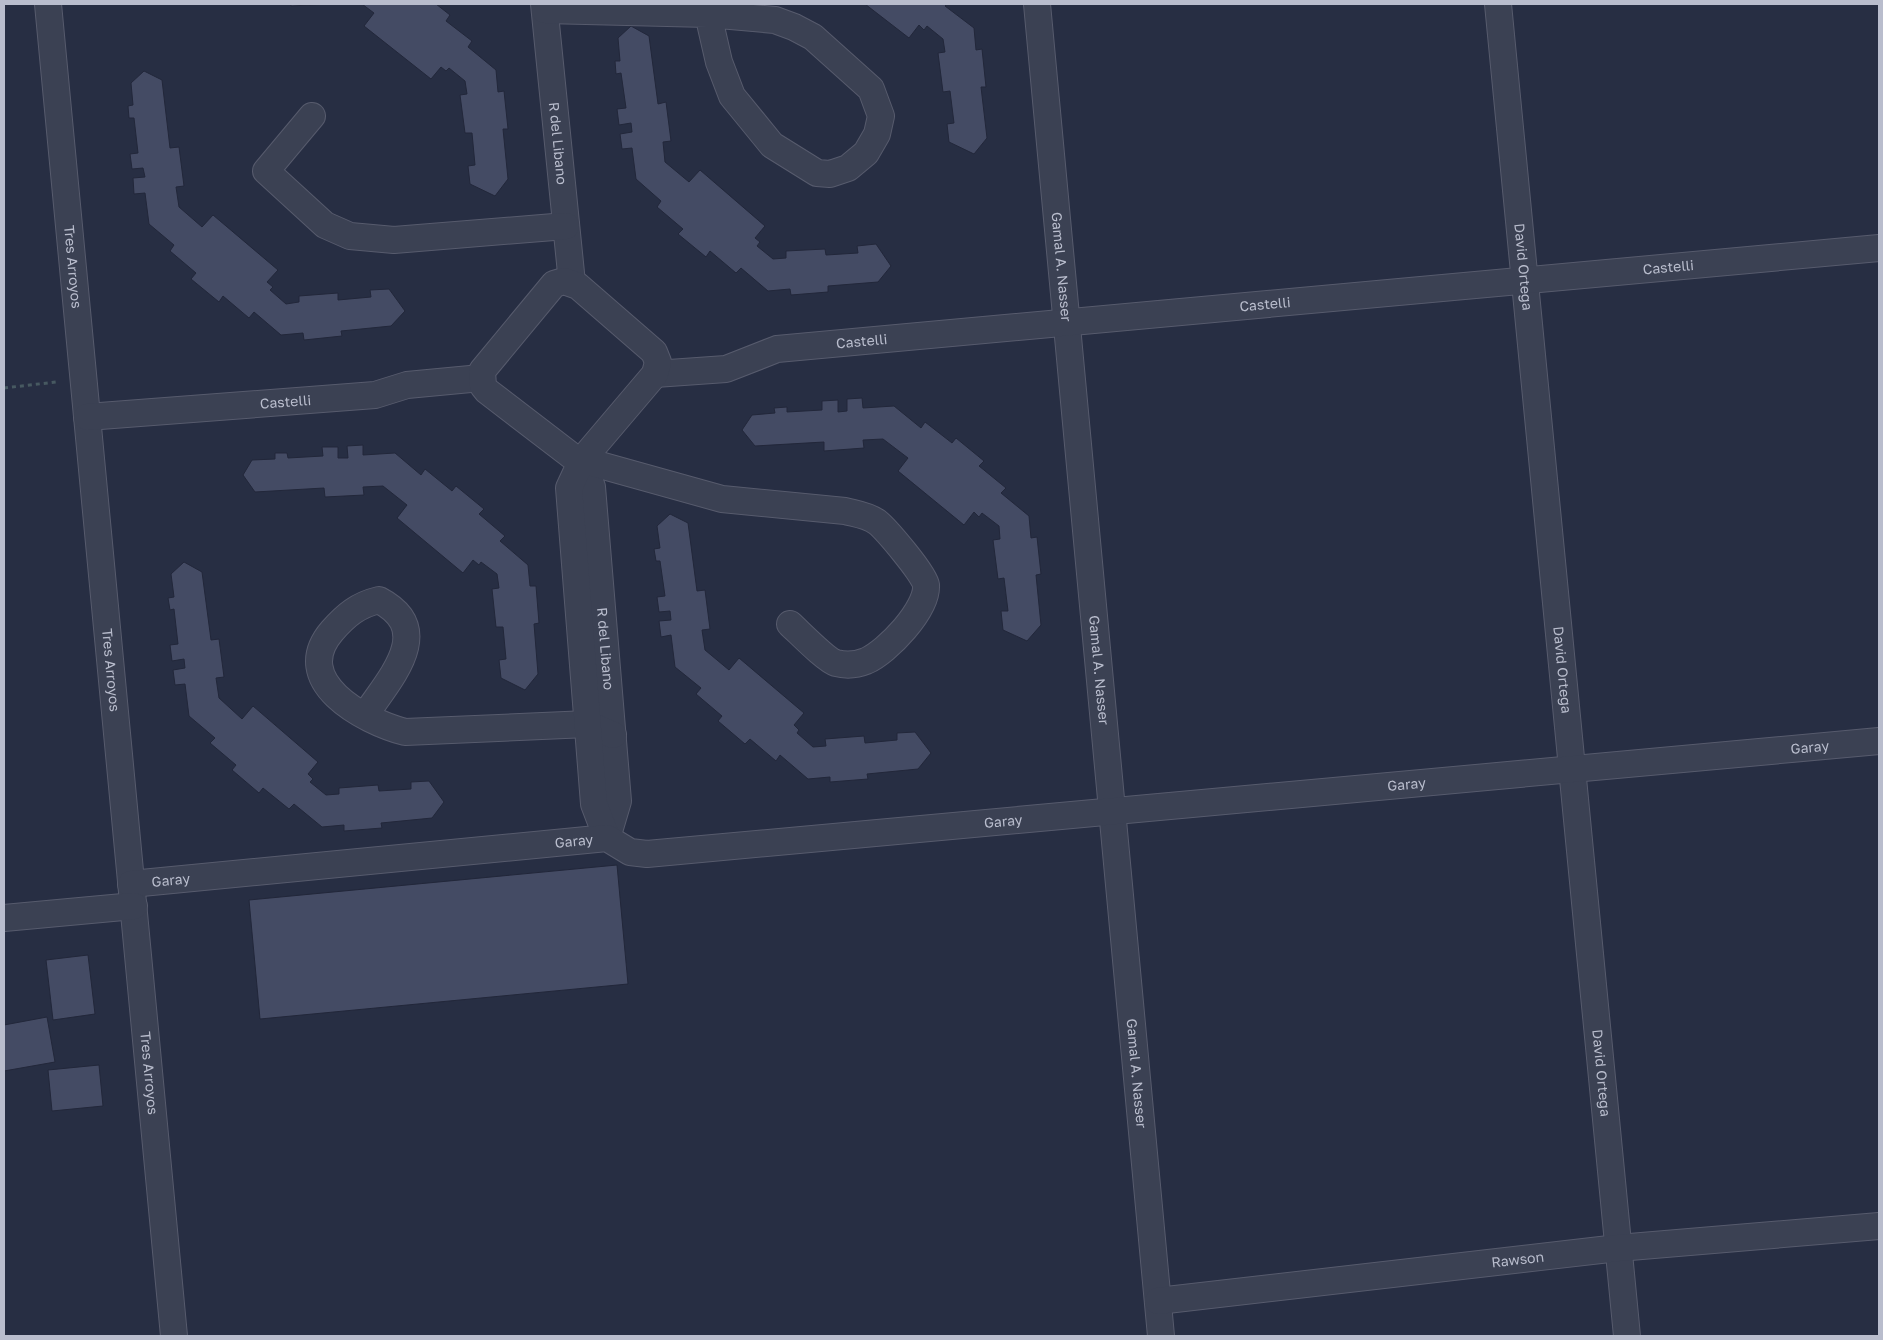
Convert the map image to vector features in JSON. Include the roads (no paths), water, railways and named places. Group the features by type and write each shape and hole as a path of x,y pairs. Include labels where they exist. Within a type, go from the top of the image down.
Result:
{"street":[{"name":"Tres Arroyos","path":"48,4 174,1336"},
{"name":"Gamal A. Nasser","path":"1037,4 1162,1336"},
{"name":"David Ortega","path":"1498,4 1627,1336"},
{"path":"544,7 708,14 775,20 794,27 813,37 871,89 881,116 877,134 866,153 848,168 830,174 817,173 772,145 732,96 724,78 708,14"},
{"name":"R del Libano","path":"544,7 572,283"},
{"path":"312,116 266,171 325,225 350,236 394,240 566,226"},
{"name":"Castelli","path":"655,374 726,369 778,349 1879,248"},
{"path":"607,838 594,804 569,488 582,460 655,374 658,362 654,352 572,283 564,281 554,284 547,290 486,365 481,378 487,391 573,459 582,460 722,499 845,511 864,515 878,523 920,572 926,585 924,597 905,631 868,660 850,666 834,663 790,624"},
{"name":"Castelli","path":"87,417 375,395 407,385 481,378"},
{"name":"R del Libano","path":"582,460 592,487 618,801 607,838"},
{"path":"366,714 386,727 405,732 588,724 613,735"},
{"name":"Garay","path":"4,918 132,895 607,838 630,852 647,854 1113,813 1879,740"},
{"name":"Rawson","path":"1158,1300 1618,1248 1879,1226"}]}
